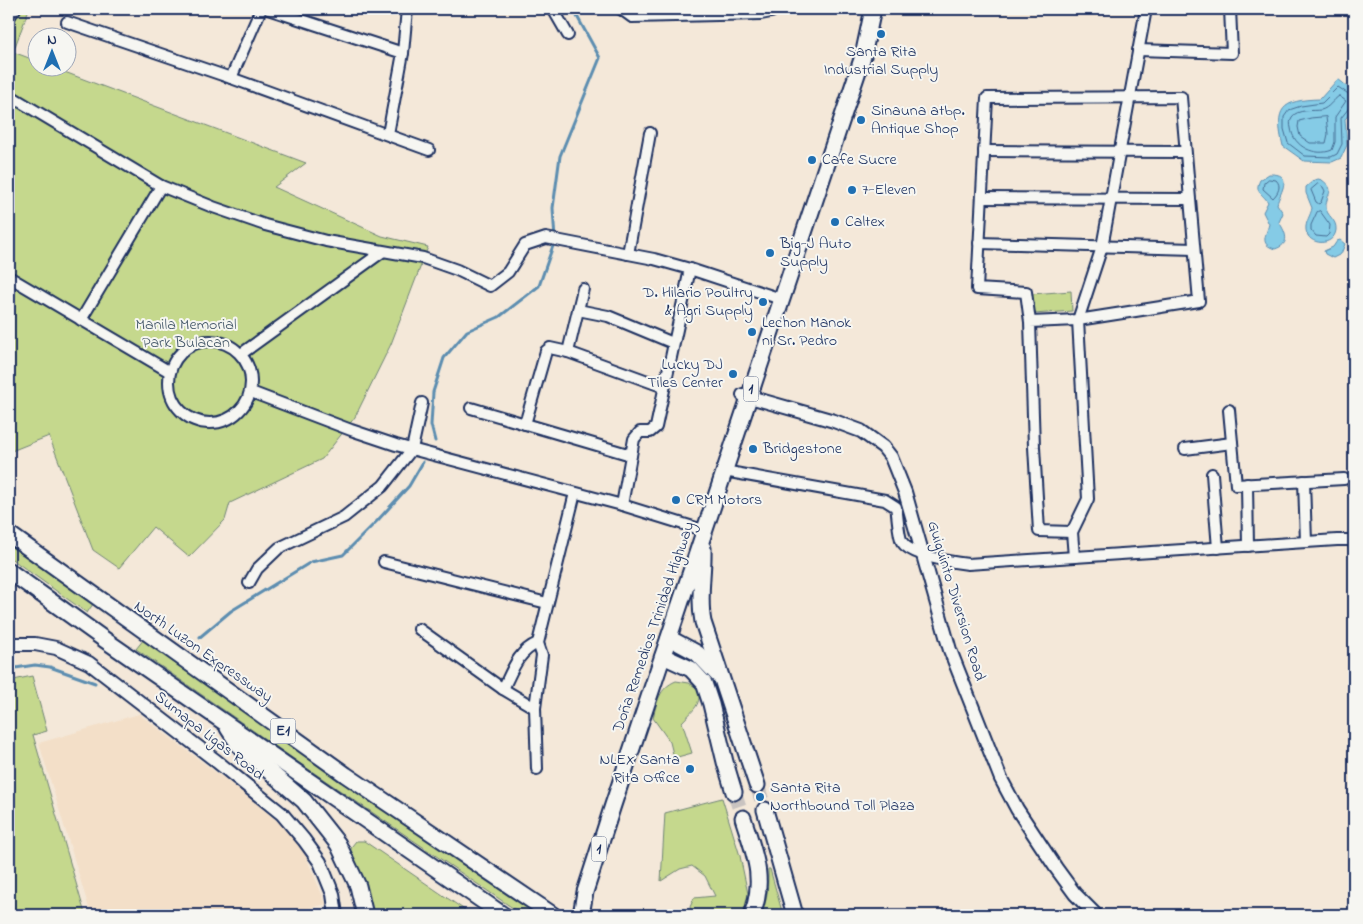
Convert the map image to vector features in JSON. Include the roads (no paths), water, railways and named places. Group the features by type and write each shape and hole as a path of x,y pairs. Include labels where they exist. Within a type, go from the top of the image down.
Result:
{"highway":[{"name":"Doña Remedios Trinidad Highway","path":"581,915 585,892 863,56 873,9"},
{"name":"North Luzon Expressway","path":"9,534 346,776 553,915"},
{"path":"704,535 704,567 700,599 701,614 757,784"},
{"name":"E1","path":"9,570 105,640 503,915"},
{"path":"669,638 697,653 721,678"},
{"path":"664,656 691,670 704,683 734,792"},
{"path":"224,722 239,745 304,801 338,844 358,886 365,915"},
{"path":"765,810 795,915"},
{"path":"743,818 755,855 759,878 757,901 752,915"}],"main road":[{"name":"Guiguinto Diversion Road","path":"743,395 848,426 861,432 883,447 891,457 902,480 950,650 1001,779 1017,809 1056,868 1075,894 1096,915"},
{"name":"Sumapa Ligas Road","path":"9,644 35,644 56,648 89,663 282,814 320,862 333,894 336,915"}],"street":[{"path":"9,17 15,9"},
{"path":"231,78 261,9"},
{"path":"268,9 403,53"},
{"path":"388,134 403,53 407,9"},
{"path":"553,9 568,34"},
{"path":"621,9 632,17 694,12 761,14 772,12 773,9"},
{"path":"1074,557 1072,532 1088,499 1078,320 1102,247 1146,9"},
{"path":"1138,50 1232,53 1230,9"},
{"path":"66,22 231,78 429,150"},
{"path":"9,96 160,186 213,207 265,225 326,241 423,258 457,270 490,286 508,272 525,244 546,238 628,254 690,269 781,299"},
{"path":"1030,322 1078,320 1198,301 1181,97 987,98 977,289 1026,292 1030,322 1039,532 1072,532"},
{"path":"628,254 650,133"},
{"path":"984,151 1185,152"},
{"path":"82,320 160,186"},
{"path":"982,198 1189,199"},
{"path":"979,243 1194,249"},
{"path":"241,354 382,252"},
{"path":"622,505 636,435 640,432 650,432 656,427 690,269"},
{"path":"9,277 170,372"},
{"path":"568,352 583,289"},
{"path":"578,310 608,316 674,343"},
{"path":"206,341 219,342 230,346 241,354 248,365 252,378 251,392 246,405 236,415 224,422 210,424 196,422 184,414 175,404 170,394 170,372 175,361 183,351 194,344 206,341"},
{"path":"525,424 546,350 550,348 568,352 664,387"},
{"path":"251,392 351,430 412,449 622,505 704,535"},
{"path":"249,583 258,569 279,548 344,517 383,486 412,449 422,403"},
{"path":"471,408 631,455"},
{"path":"1229,410 1236,485 1344,479"},
{"path":"1185,449 1232,443"},
{"path":"724,471 885,500 896,507 901,541 909,550 948,561 968,564 1306,542 1351,540 1354,544"},
{"path":"1212,474 1218,548"},
{"path":"1304,481 1306,542"},
{"path":"1247,484 1248,546"},
{"path":"537,769 535,708 542,655 538,643 575,493"},
{"path":"384,562 547,604"},
{"path":"419,629 503,690 535,708"},
{"path":"503,690 516,662 525,649 538,643"}],"water":[{"path":"1338,79 1354,92 1354,109 1345,119 1347,145 1341,158 1332,162 1304,161 1283,146 1280,133 1280,115 1289,104 1296,101 1320,99"},
{"path":"1269,174 1282,177 1284,180 1283,189 1277,204 1283,213 1279,222 1286,238 1280,247 1275,249 1265,242 1269,224 1263,212 1268,202 1258,190 1260,180"},
{"path":"1318,179 1322,180 1329,187 1330,192 1326,202 1326,210 1336,226 1334,236 1326,242 1316,242 1311,239 1306,230 1306,224 1312,208 1306,193 1306,187"},
{"path":"1340,240 1345,244 1341,254 1333,258 1325,254 1324,251 1333,247"}],"waterway":[{"path":"435,441 431,425 433,392 444,358 467,331 499,317 539,286 555,240 553,208 560,156 600,58 573,9"},
{"path":"200,637 231,611 311,562 343,555 409,486 423,462"},
{"path":"9,669 35,665 50,667 95,683"}],"tunnel":[{"path":"757,785 765,810"},
{"path":"734,792 743,818"}],"place":[{"name":"Santa Rita Industrial Supply","path":"881,34"},
{"name":"Sinauna atbp. Antique Shop","path":"861,120"},
{"name":"Cafe Sucre","path":"812,160"},
{"name":"7-Eleven","path":"852,190"},
{"name":"Caltex","path":"835,222"},
{"name":"Big-J Auto Supply","path":"770,253"},
{"name":"D. Hilario Poultry & Agri Supply","path":"763,302"},
{"name":"Lechon Manok ni Sr. Pedro","path":"752,332"},
{"name":"Lucky DJ Tiles Center","path":"733,374"},
{"name":"Bridgestone","path":"753,449"},
{"name":"CRM Motors","path":"676,500"},
{"name":"NLEX Santa Rita Office","path":"690,769"},
{"name":"Santa Rita Northbound Toll Plaza","path":"760,797"}],"park label":[{"name":"Manila Memorial Park Bulacan","path":"186,334"}]}
